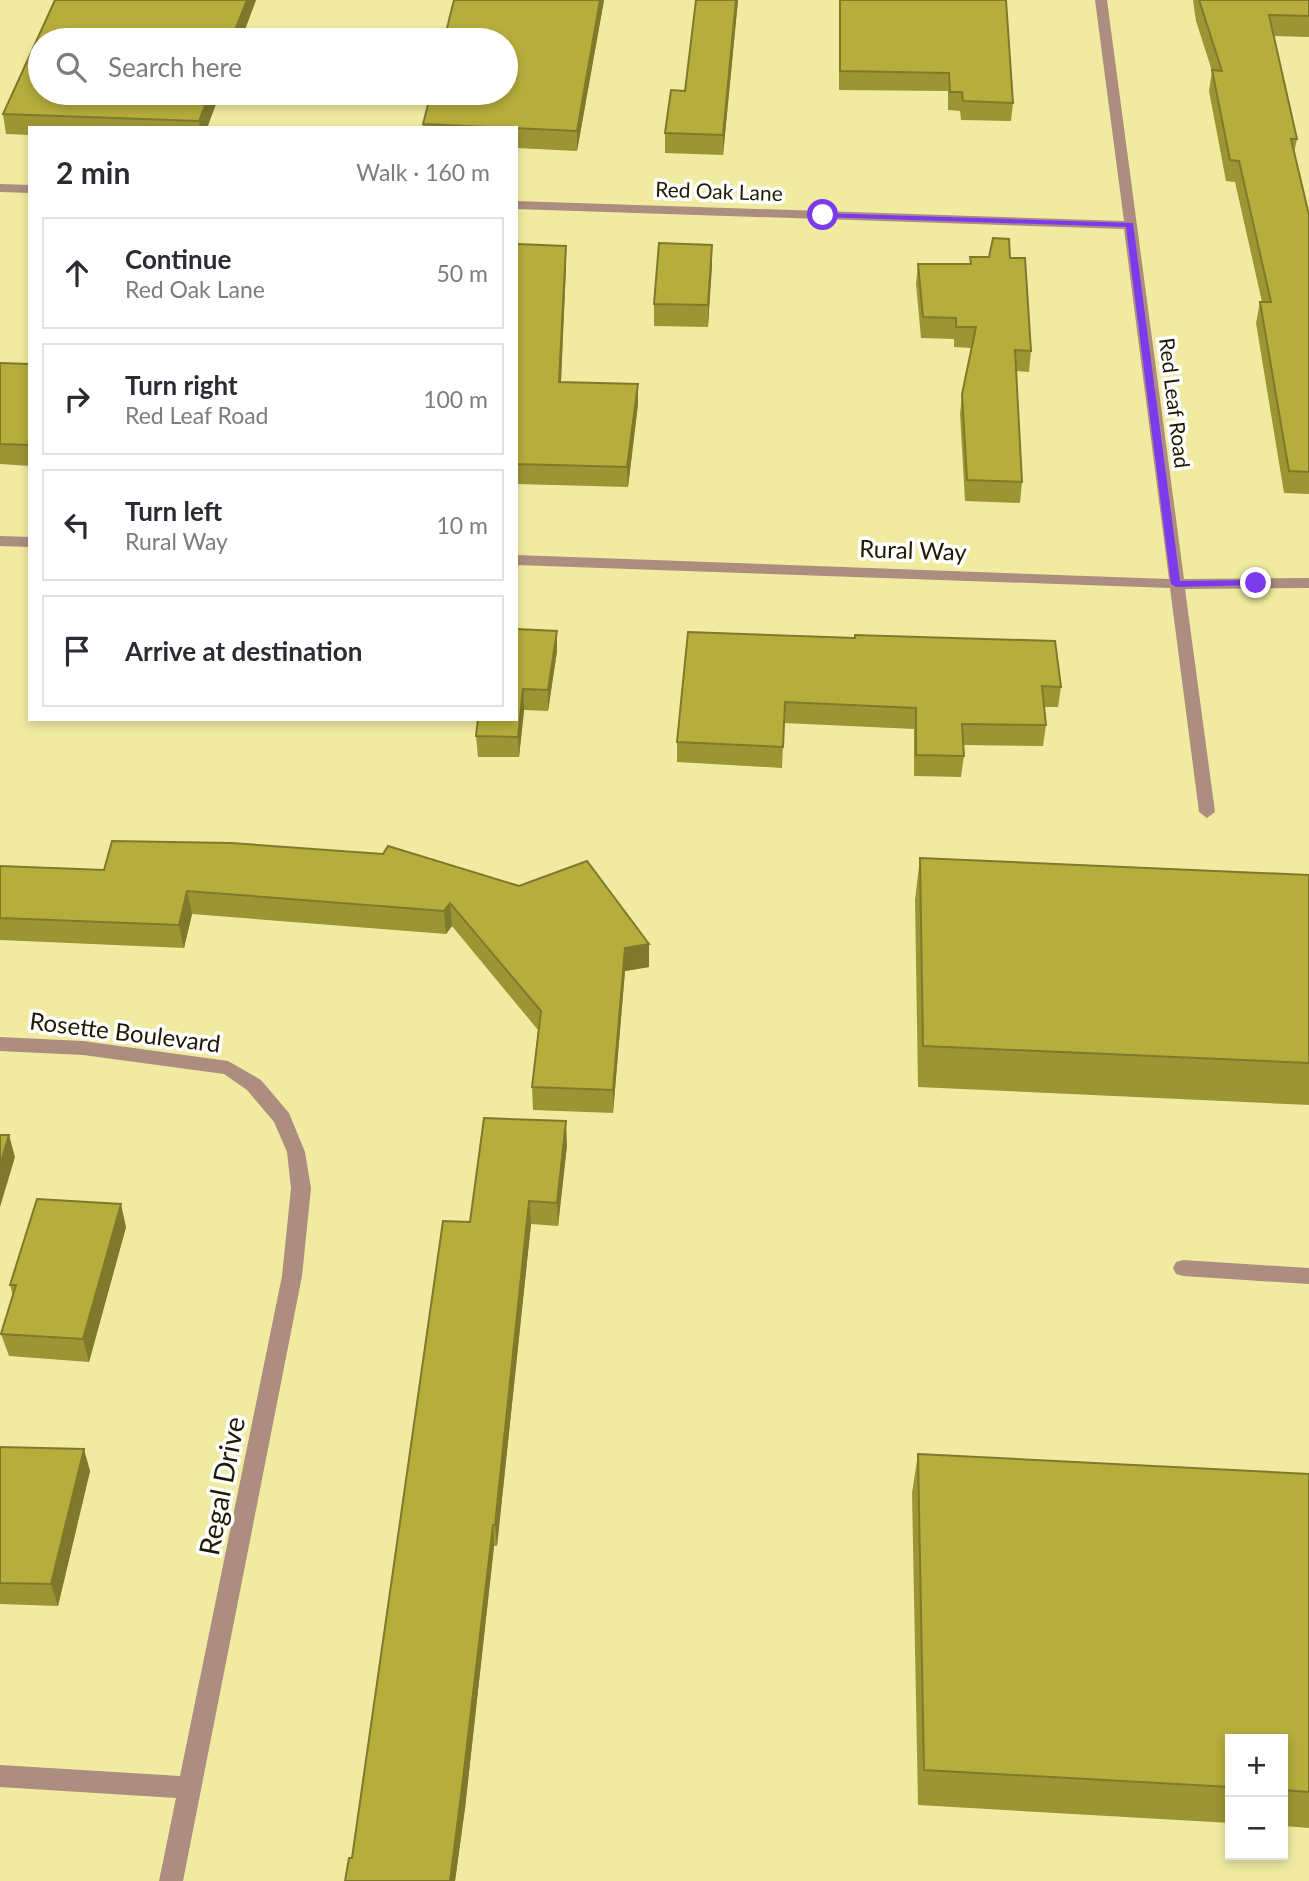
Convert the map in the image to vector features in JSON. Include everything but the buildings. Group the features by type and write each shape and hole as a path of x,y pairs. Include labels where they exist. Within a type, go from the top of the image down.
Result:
{"street":[{"name":"Red Leaf Road","path":"1101,0 1206,812"},
{"path":"0,188 28,189"},
{"name":"Red Oak Lane","path":"518,205 1130,225"},
{"path":"0,541 28,542"},
{"name":"Rural Way","path":"518,559 1176,584 1309,583"},
{"name":"Rosette Boulevard","path":"0,1044 83,1048 228,1069 254,1084 272,1107"},
{"name":"Regal Drive","path":"172,1881 292,1276 300,1188 296,1152 282,1118 272,1107"},
{"path":"1183,1268 1309,1276"},
{"path":"0,1776 190,1788"}],"route":[{"path":"823,215 1130,225 1176,584 1256,583"}]}
